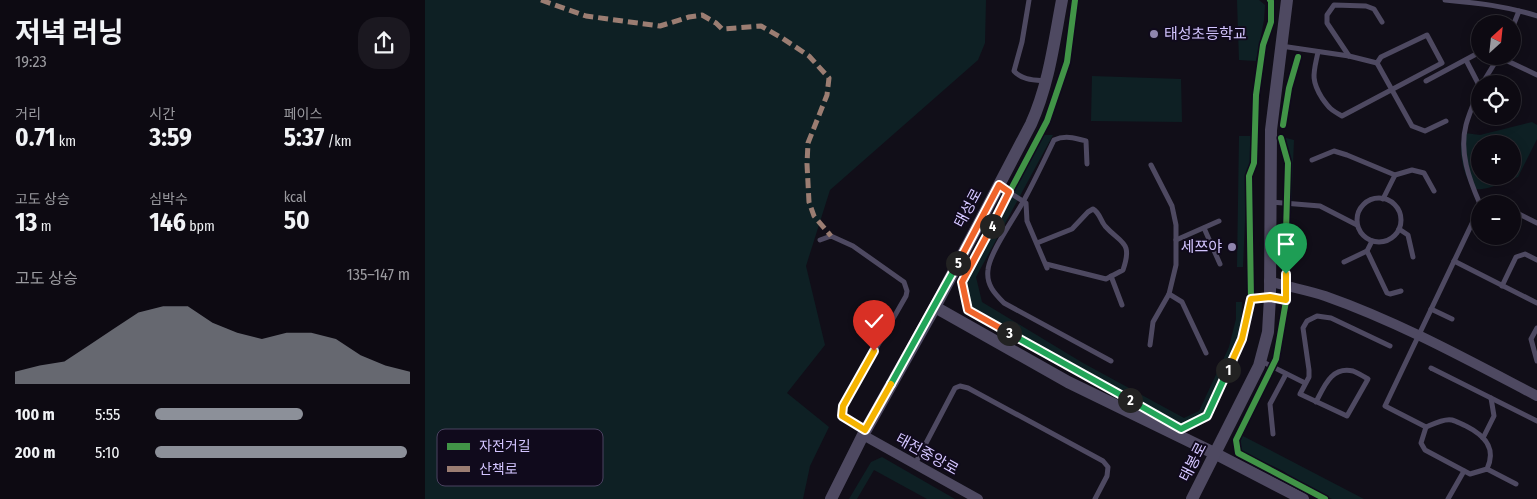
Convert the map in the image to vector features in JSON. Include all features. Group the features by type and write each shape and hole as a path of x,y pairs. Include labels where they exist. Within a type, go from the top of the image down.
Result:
{"street":[{"name":"태성로","path":"831,499 864,433 935,307 1031,124 1039,106 1046,81 1062,0"},
{"name":"태봉로","path":"1193,499 1260,361 1268,332 1271,130 1287,0"},
{"path":"1269,281 1326,297 1418,336 1537,396"},
{"path":"935,307 1068,382 1216,454 1303,499"},
{"name":"태전중앙로","path":"864,433 978,499"}],"lane":[{"path":"1029,0 1022,42 1014,71 1024,79 1046,81"},
{"path":"1445,0 1487,4 1519,10 1537,16"},
{"path":"1349,56 1327,23 1327,15 1334,5 1366,6 1374,9 1382,22"},
{"path":"1517,15 1519,10"},
{"path":"1319,52 1314,73 1315,86 1331,110 1343,116 1442,63 1427,35 1381,57 1377,63"},
{"path":"1281,46 1349,56 1377,63 1413,126 1425,131 1446,121"},
{"path":"1426,81 1471,57"},
{"path":"1465,60 1473,75"},
{"path":"1515,65 1537,75"},
{"path":"1428,70 1432,78"},
{"path":"1471,112 1466,126 1464,151 1466,165 1477,195"},
{"path":"1087,164 1086,141 1074,138 1054,140 1024,201 990,259 989,281 992,292 1004,303 1111,361"},
{"path":"1312,160 1334,151 1395,175 1412,170 1424,173 1434,191"},
{"path":"1150,345 1153,322 1169,294 1176,265 1176,225 1172,206 1151,165"},
{"path":"1383,199 1395,175"},
{"path":"999,185 1026,203 1027,221 1046,266 1106,279 1123,270 1127,256 1126,247 1104,225 1097,212 1093,209 1087,212 1072,229 1037,243"},
{"path":"1383,199 1391,202 1396,207 1401,220 1399,229 1392,238 1386,241 1372,241 1365,238 1360,232 1357,225 1357,217 1359,210 1364,204 1370,200 1383,199"},
{"path":"1271,202 1320,206 1357,225"},
{"path":"1521,215 1537,223"},
{"path":"1176,240 1219,221"},
{"path":"1204,228 1220,264"},
{"path":"1471,228 1385,406 1426,427 1450,419 1479,432 1490,448 1491,460 1487,469"},
{"path":"1399,229 1408,234 1413,257"},
{"path":"820,240 831,236 853,246 904,282 907,291 906,296 843,406 842,416 864,433"},
{"path":"1344,262 1367,251 1372,241"},
{"path":"1367,251 1387,293 1401,291"},
{"path":"1502,286 1516,257 1525,254 1537,260"},
{"path":"1454,261 1537,303"},
{"path":"1111,276 1122,306"},
{"path":"1169,294 1182,302 1205,353"},
{"path":"1431,309 1452,319"},
{"path":"1316,402 1328,378 1339,371 1352,371 1368,378 1347,416 1316,402 1300,394 1309,378 1303,328 1307,321 1317,316 1331,318 1390,346"},
{"path":"1537,328 1531,339 1537,361"},
{"path":"1260,361 1305,384"},
{"path":"1431,368 1537,421"},
{"path":"1273,434 1270,404 1286,374"},
{"path":"915,464 955,388 960,386 968,388 1103,461 1108,468 1107,476 1095,499"},
{"path":"1483,438 1494,416 1491,398"},
{"path":"1426,427 1421,443 1425,450 1470,474 1487,469 1516,484"},
{"path":"1448,499 1463,471"}],"shaded area":[{"path":"425,0 986,0 985,43 978,60 830,190 806,266 825,345 787,393 829,427 810,466 803,499 425,499"},
{"path":"1237,0 1259,0 1265,5 1256,61 1239,60"},
{"path":"1092,76 1181,79 1182,122 1091,121"},
{"path":"1532,122 1537,125 1537,139 1521,171 1521,135 1480,135"},
{"path":"1465,133 1480,135 1471,135 1471,184 1463,167 1461,151"},
{"path":"1044,135 1053,135 976,277 982,302 1083,363 1184,418 1199,411 1229,347 1236,319 1236,302 1242,302 1241,328 1236,350 1204,413 1180,426 970,309 967,281"},
{"path":"1239,136 1251,136 1251,165 1247,175 1243,267 1237,267"},
{"path":"1282,137 1294,140 1289,262 1283,256 1287,167"},
{"path":"1472,185 1497,185 1481,189"},
{"path":"1286,301 1278,358 1241,435 1364,499 1332,499 1302,485 1283,471 1239,450 1234,438 1269,369 1273,358 1281,305"},
{"path":"882,457 955,499 927,499 874,470 857,499 849,499 871,462"}],"marked path":[{"path":"541,0 586,16 660,26 702,15 722,29 761,26 809,56 829,78 827,95 808,143 809,202 814,216 831,236"}],"cycle path":[{"path":"1075,0 1067,62 1047,121 962,282 968,310 1181,429 1207,416 1242,339 1251,299 1249,176 1254,163 1256,95 1263,45 1271,22 1270,0"},
{"path":"1283,125 1289,88 1298,57"},
{"path":"1281,138 1288,163 1285,266 1287,278 1286,301 1276,359 1236,440 1238,453 1325,499"}],"place":[{"name":"태성초등학교","path":"1154,34"},
{"name":"세쯔야","path":"1232,247"}],"route":[{"path":"874,351 843,406 842,416 865,430 935,307 999,185 1009,192 962,282 968,310 1181,429 1207,416 1242,339 1251,299 1270,297 1286,300 1286,274"}]}
